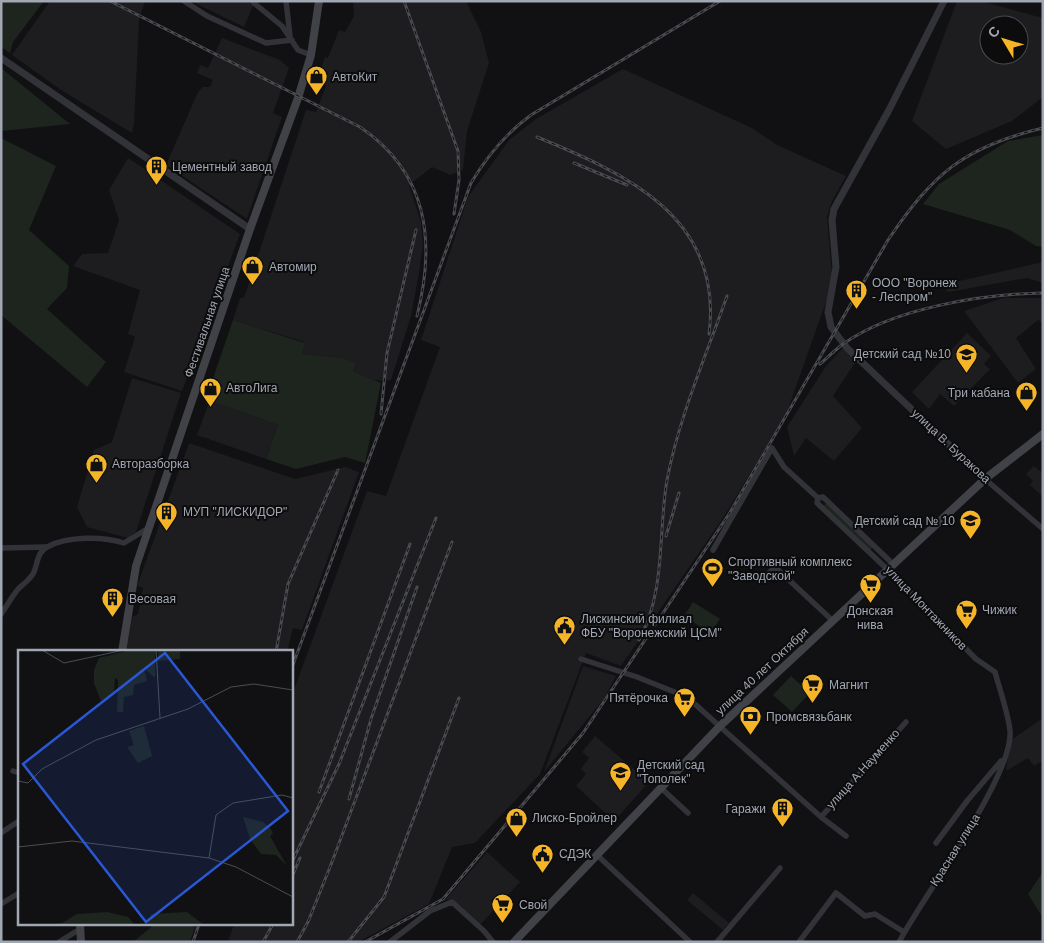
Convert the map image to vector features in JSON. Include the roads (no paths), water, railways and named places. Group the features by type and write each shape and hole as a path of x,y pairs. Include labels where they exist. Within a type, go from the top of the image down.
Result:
{"main road":[{"name":"Фестивальная улица","path":"122,650 136,566 147,529 250,229 295,108 311,55 318,1"},
{"name":"улица 40 лет Октября","path":"514,942 720,726 985,479 1043,434"},
{"path":"80,927 81,942"}],"street":[{"path":"184,1 207,16 266,43 291,39"},
{"path":"286,1 291,39"},
{"name":"улица В. Буракова","path":"944,1 889,110 834,209 832,220 836,267 828,312 831,327 859,361 985,479 1043,529"},
{"path":"254,3 282,26 298,50 311,55"},
{"path":"1,58 250,229"},
{"name":"улица Монтажников","path":"713,550 772,448 784,466 818,498 823,497 976,659 995,672 1010,732"},
{"path":"1,548 47,548 73,540 91,539 106,539 124,543 147,529"},
{"path":"1,614 16,592 33,574 39,556 47,548"},
{"path":"762,580 775,567 832,620"},
{"path":"581,659 637,676 687,697 821,817 846,836"},
{"name":"улица А.Науменко","path":"821,817 906,722"},
{"name":"Красная улица","path":"898,942 980,809 1006,756 1010,732"},
{"name":"Красная улица","path":"936,843 966,801 1006,756"},
{"path":"660,788 688,813"},
{"path":"1,833 18,822"},
{"path":"597,855 690,942"},
{"path":"717,942 780,868"},
{"path":"799,942 836,893 865,916 875,914 904,932"},
{"path":"1,904 18,894"},
{"path":"390,942 430,911 452,902 484,931 493,942"},
{"path":"59,942 80,927"}],"railway":[{"path":"110,1 360,127 383,145 400,165 413,187 421,211 425,235 426,261 417,316"},
{"path":"404,1 458,151 459,180 454,214"},
{"path":"292,667 471,183 477,173 505,138 531,115 720,1"},
{"path":"365,942 443,899 583,733 729,514 888,240 920,197 952,166 971,154 991,144 1043,128"},
{"path":"537,137 604,167 635,185 662,206 685,230 701,259 710,294 709,334"},
{"path":"574,163 627,185"},
{"path":"381,414 387,353 416,230"},
{"path":"820,364 843,344 864,332 913,312 939,305 993,296 1043,293"},
{"path":"639,640 654,602 660,562 664,500 672,456 678,433 727,296"},
{"path":"276,650 288,584 338,470"},
{"path":"666,536 679,493"},
{"path":"292,862 339,764 436,518"},
{"path":"297,942 308,922 332,862 452,542"},
{"path":"319,792 410,544"},
{"path":"349,799 371,719 417,587"},
{"path":"348,942 384,897 459,698"},
{"path":"292,877 300,858"},
{"path":"193,942 198,926"},
{"path":"263,942 272,926"}],"place":[{"name":"АвтоКит","path":"316,96"},
{"name":"Цементный завод","path":"156,186"},
{"name":"Автомир","path":"253,286"},
{"name":"ООО \"Воронеж - Леспром\"","path":"856,309"},
{"name":"Детский сад №10","path":"967,373"},
{"name":"АвтоЛига","path":"210,407"},
{"name":"Три кабана","path":"1026,412"},
{"name":"Авторазборка","path":"96,483"},
{"name":"МУП \"ЛИСКИДОР\"","path":"167,531"},
{"name":"Детский сад № 10","path":"971,540"},
{"name":"Спортивный комплекс \"Заводской\"","path":"712,588"},
{"name":"Донская нива","path":"870,603"},
{"name":"Весовая","path":"113,618"},
{"name":"Чижик","path":"966,629"},
{"name":"Лискинский филиал ФБУ \"Воронежский ЦСМ\"","path":"565,645"},
{"name":"Магнит","path":"813,704"},
{"name":"Пятёрочка","path":"684,717"},
{"name":"Промсвязьбанк","path":"750,736"},
{"name":"Детский сад \"Тополек\"","path":"621,791"},
{"name":"Гаражи","path":"782,828"},
{"name":"Лиско-Бройлер","path":"516,837"},
{"name":"СДЭК","path":"543,873"},
{"name":"Свой","path":"503,924"}]}
